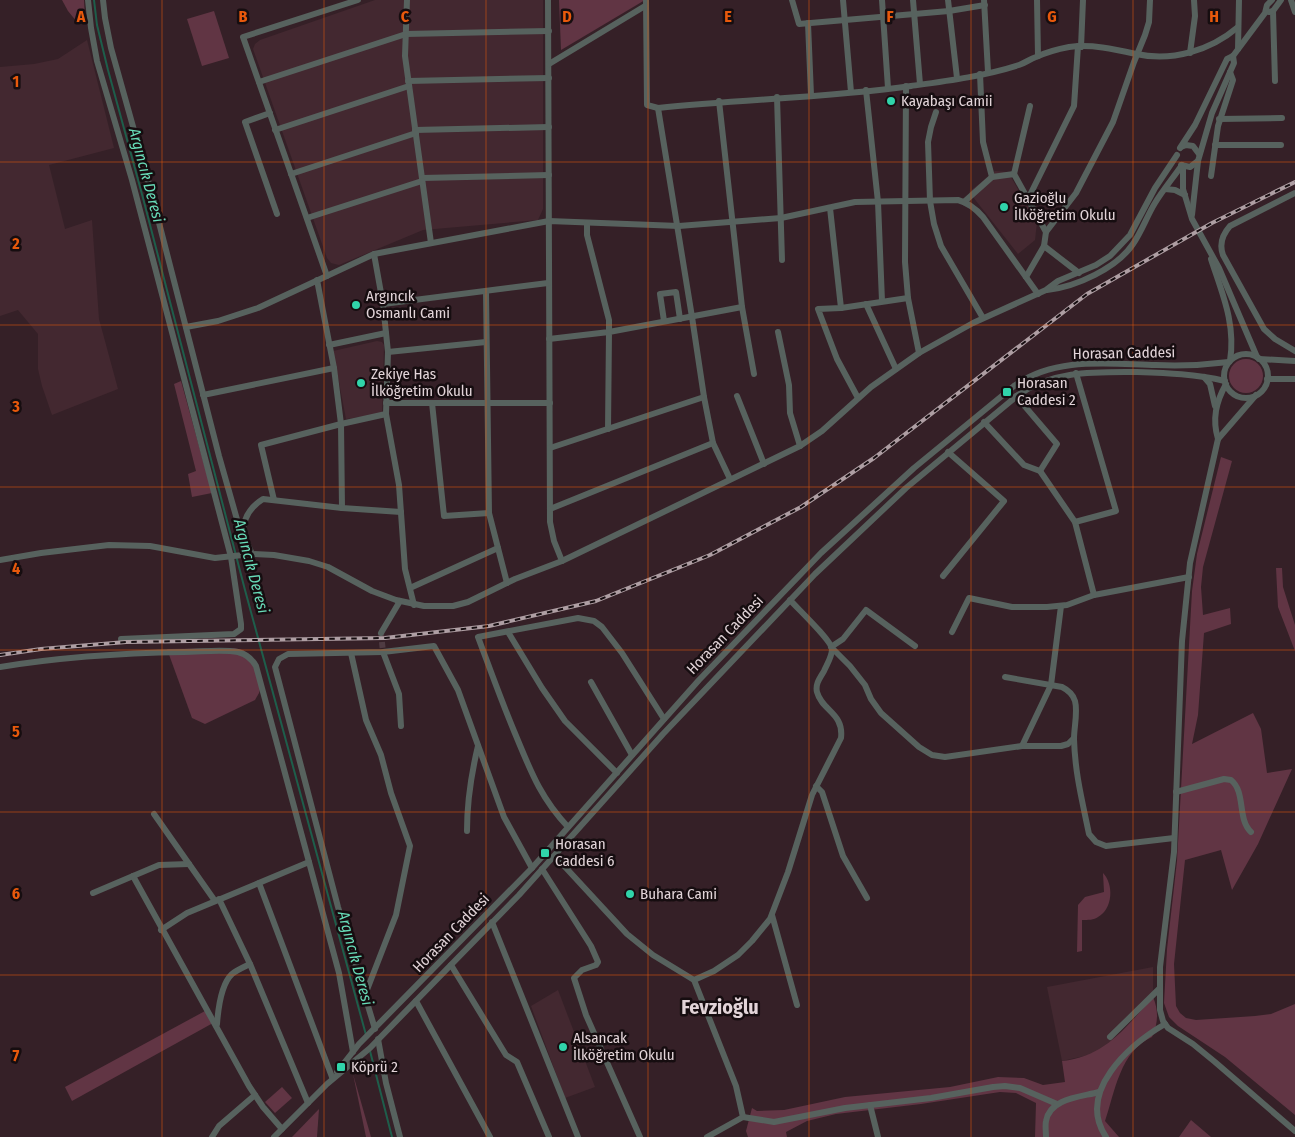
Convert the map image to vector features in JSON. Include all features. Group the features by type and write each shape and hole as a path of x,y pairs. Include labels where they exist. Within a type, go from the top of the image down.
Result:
{"street":[{"path":"88,0 91,28 98,61 132,180 232,557 241,624 239,632 234,634 121,639"},
{"path":"103,0 109,41 203,395 238,523 249,554"},
{"path":"327,276 243,37 358,0"},
{"path":"407,0 405,56 430,243"},
{"path":"548,0 550,509 552,532 562,561"},
{"path":"792,0 799,24 949,11 984,2 988,72"},
{"path":"843,0 851,92"},
{"path":"882,0 888,88"},
{"path":"914,0 920,84"},
{"path":"948,0 957,78"},
{"path":"1037,0 1038,56"},
{"path":"1028,199 1074,106 1083,0"},
{"path":"1026,277 1044,246 1046,232 1076,192 1103,143 1122,99 1147,28 1150,0"},
{"path":"1190,53 1195,16 1194,0"},
{"path":"1238,49 1239,0"},
{"path":"0,560 109,545 150,546 209,557 232,557 249,554 282,556 318,564 345,575 372,591 400,602 439,607 461,604 562,561 800,446 822,431 858,398 919,353 983,318 1038,294 1058,281 1106,259 1122,245 1134,228 1156,188 1195,126 1227,59 1233,56 1265,13 1267,5 1272,0"},
{"path":"1265,13 1273,11 1282,0"},
{"path":"1291,0 1295,12"},
{"path":"549,64 646,3"},
{"path":"646,3 647,105 658,108 719,101 851,92 920,84 1021,65 1038,56 1058,50 1079,47 1117,49 1137,54 1168,56 1190,53 1217,42 1238,26"},
{"path":"1273,11 1275,81"},
{"path":"808,23 811,95"},
{"path":"259,82 406,34 549,31"},
{"path":"1192,219 1198,158 1212,113 1234,63 1233,56"},
{"path":"1211,176 1219,119 1233,80 1230,72"},
{"path":"980,74 983,142 992,177"},
{"path":"275,130 409,83 549,78"},
{"path":"906,86 905,262 908,298 919,353"},
{"path":"866,90 878,202 882,302"},
{"path":"777,97 782,260"},
{"path":"719,101 742,308 754,374"},
{"path":"1030,106 1014,174 1046,232"},
{"path":"658,108 704,397 713,443 730,479"},
{"path":"936,112 928,142 930,201 934,224 941,246 983,318"},
{"path":"270,113 245,122 277,214"},
{"path":"1219,119 1282,118"},
{"path":"291,174 415,131 549,127"},
{"path":"1178,152 1189,145 1196,148 1198,158 1193,166 1182,165"},
{"path":"1215,145 1281,145"},
{"path":"1178,152 1178,161 1182,165 1183,189 1192,219 1224,278 1258,358 1266,368 1267,379 1263,389 1218,439"},
{"path":"1046,290 1060,289 1119,260 1134,243 1155,203 1182,165"},
{"path":"964,202 992,177 1014,174"},
{"path":"306,218 422,180 549,176"},
{"path":"1165,189 1175,190 1185,195"},
{"path":"1295,194 1230,226 1224,235 1221,246 1223,255 1264,329 1275,339 1295,351"},
{"path":"186,327 218,321 245,313 374,254 430,243 549,221 677,226 780,218 854,202 958,200 964,202 983,217 1038,294"},
{"path":"830,208 841,308"},
{"path":"587,223 587,235 609,320 608,428"},
{"path":"1044,246 1079,272"},
{"path":"1207,246 1231,319 1233,336 1230,361"},
{"path":"374,254 383,304 388,352 386,414 399,485 405,569 414,605"},
{"path":"317,280 334,368 341,424 342,508"},
{"path":"383,304 548,283"},
{"path":"486,291 489,513 507,583"},
{"path":"664,321 660,294 676,292 680,319"},
{"path":"858,398 837,359 818,309 841,308 908,298"},
{"path":"866,304 896,369"},
{"path":"549,339 609,332 742,308"},
{"path":"329,345 386,332"},
{"path":"778,332 789,385 790,413 800,446"},
{"path":"388,352 486,342"},
{"path":"1295,361 1258,358 1244,354 1236,356 1230,361 1225,370 1225,382 1216,410 1214,422 1218,439 1196,536 1189,577 1182,641 1174,838 1160,989 1160,1014 1165,1024 1223,1068 1295,1131"},
{"name":"Horasan Caddesi","path":"327,1084 375,1029 532,868 664,719 768,607 862,514 914,468 1021,381 1045,371 1084,364 1159,365 1230,361"},
{"path":"203,395 334,368"},
{"name":"Horasan Caddesi","path":"274,1137 327,1084 378,1039 451,965 555,856 662,734 790,600 877,515 948,452 1016,396 1041,382 1076,373 1107,371 1203,376 1225,382"},
{"path":"1075,522 1116,511 1076,373"},
{"path":"1203,376 1210,384 1216,410"},
{"path":"1267,379 1295,379"},
{"path":"1225,382 1231,391 1238,396 1256,395"},
{"path":"737,396 764,464"},
{"path":"1016,396 1057,444 1040,472"},
{"path":"550,448 704,397"},
{"path":"386,403 550,403"},
{"path":"432,403 444,516 489,513"},
{"path":"274,500 262,445 386,414"},
{"path":"984,422 1024,465 1040,472 1075,522 1094,595"},
{"path":"550,509 713,443"},
{"path":"943,576 1004,501 948,452"},
{"path":"243,535 246,518 252,508 263,498 342,508 401,512"},
{"path":"410,588 498,548"},
{"path":"952,632 969,598 1012,607 1047,608 1076,602 1094,595 1189,577"},
{"path":"790,600 855,672 865,686 870,699 881,713 927,753 945,757 1022,746 1064,746 1074,738"},
{"path":"381,632 400,602"},
{"path":"1022,746 1051,684 1061,606"},
{"path":"831,647 843,639 866,610 915,646"},
{"path":"568,827 547,801 530,772 478,637 578,618 594,621 602,627 622,653 664,719"},
{"path":"508,632 542,688 565,721 617,772"},
{"path":"375,1029 338,907 275,667 279,659 286,655 383,652 434,646 458,690 504,817 532,868"},
{"path":"694,980 714,971 738,954 758,934 772,914 816,786 840,742 842,733 839,720 817,692 817,683 830,659 831,647"},
{"path":"0,667 43,660 154,653 235,652 247,656 256,666 309,862 343,991 354,1052"},
{"path":"383,652 399,694 401,726"},
{"path":"352,653 366,720 381,755 391,792 410,846 396,915 365,995"},
{"path":"1005,677 1051,684 1066,689 1074,697 1076,703 1074,738 1077,783 1090,834 1094,841 1106,846 1174,838"},
{"path":"591,682 632,755"},
{"path":"467,831 471,774 478,745"},
{"path":"1176,792 1224,779 1231,780 1236,785 1246,826 1252,832"},
{"path":"816,786 822,792 843,856 868,898"},
{"path":"154,814 217,900 250,964 308,1103"},
{"path":"555,856 627,934 653,955 694,980 736,1086 742,1117"},
{"path":"162,930 187,914 217,900 309,862"},
{"path":"93,894 159,865 189,864"},
{"path":"542,869 591,946 598,962 596,965 582,970 574,978 586,1015 640,1137"},
{"path":"133,876 255,1096 282,1129"},
{"path":"259,882 332,1077"},
{"path":"772,914 797,1005"},
{"path":"492,922 575,1134 578,1137"},
{"path":"217,1026 220,1000 228,980 231,975 250,964"},
{"path":"451,965 506,1055 517,1062 549,1137"},
{"path":"1110,1037 1160,989"},
{"path":"416,1001 490,1137"},
{"path":"1106,1137 1098,1116 1099,1092 1111,1072 1126,1053 1165,1024"},
{"path":"378,1039 386,1083 400,1137"},
{"path":"707,1137 742,1117 774,1122 826,1111 870,1104 931,1098 999,1086 1027,1090 1057,1104"},
{"path":"1046,1137 1047,1118 1057,1104 1099,1092"},
{"path":"212,1137 219,1126 255,1096"},
{"path":"870,1104 878,1137"}],"shaded area":[{"path":"62,0 84,0 85,19 77,22"},
{"path":"375,0 543,0 543,209 538,220 423,230 339,265 331,263 327,258 253,49 260,40"},
{"path":"559,0 645,0 561,50"},
{"path":"214,11 229,58 202,66 187,19"},
{"path":"87,40 114,148 49,165 65,229 92,220 99,319 118,389 52,415 38,369 38,334 18,310 0,316 0,67 34,64 58,59"},
{"name":"Gazioğlu İlköğretim Okulu","path":"995,171 1008,172 1037,222 1035,240 1018,254 969,192"},
{"name":"Zekiye Has İlköğretim Okulu","path":"377,341 382,342 384,345 382,414 346,419 333,351"},
{"path":"1246,359 1253,360 1258,364 1262,369 1262,383 1258,388 1253,392 1246,393 1239,392 1234,388 1230,383 1229,376 1230,369 1234,364 1239,360"},
{"path":"181,381 212,493 192,497 188,474 196,471 174,384"},
{"path":"1221,457 1232,461 1203,567 1201,587 1203,615 1230,608 1231,624 1204,633 1198,715 1192,744 1253,713 1261,729 1267,773 1292,769 1258,844 1232,890 1221,850 1185,860 1174,964 1176,1006 1186,1018 1196,1020 1271,1014 1295,1004 1295,1115 1225,1057 1178,1026 1169,1017 1164,1003 1167,949 1177,861 1192,591 1197,554"},
{"path":"1276,568 1282,568 1283,587 1295,625 1295,651 1278,607"},
{"path":"234,648 243,650 250,655 261,686 255,700 205,724 192,718 167,649"},
{"path":"1103,873 1109,883 1109,902 1107,908 1098,917 1082,920 1082,951 1077,952 1078,905 1085,897 1104,892"},
{"path":"1153,967 1153,997 1112,1040 1100,1050 1089,1055 1062,1061 1047,987"},
{"name":"Alsancak İlköğretim Okulu","path":"558,990 595,1087 565,1098 531,1006"},
{"path":"1153,997 1157,1012 1154,1032 1152,1037 1141,1043 1126,1062 1120,1073 1105,1121 1119,1137 1035,1137 1036,1103 1016,1093 1000,1092 836,1114 807,1121 786,1132 787,1137 748,1137 746,1131 752,1108 757,1111 784,1110 845,1097 950,1087 998,1077 1024,1078 1043,1085 1065,1082 1062,1061 1091,1054 1103,1047 1124,1029"},
{"path":"205,1011 213,1023 72,1101 65,1087"},
{"path":"353,1074 371,1137 366,1137"},
{"path":"282,1087 292,1098 275,1113 265,1102"},
{"path":"319,1109 317,1137 292,1137"},
{"path":"1191,1120 1211,1137 1179,1137"}],"waterway":[{"name":"Argıncık Deresi","path":"94,0 97,25 108,70 245,590 366,1035"},
{"name":"Argıncık Deresi","path":"370,1051 392,1137"}],"tunnel":[{"path":"381,633 383,652"}],"railway":[{"path":"0,655 41,649 126,642 385,638 489,626 596,601 710,555 801,507 874,458 1087,294 1212,223 1295,182"}],"place":[{"name":"Kayabaşı Camii","path":"891,101"},
{"name":"Gazioğlu İlköğretim Okulu","path":"1004,207"},
{"name":"Argıncık Osmanlı Cami","path":"356,305"},
{"name":"Zekiye Has İlköğretim Okulu","path":"361,383"},
{"name":"Horasan Caddesi 2","path":"1007,392"},
{"name":"Horasan Caddesi 6","path":"545,853"},
{"name":"Buhara Cami","path":"630,894"},
{"name":"Alsancak İlköğretim Okulu","path":"563,1047"},
{"name":"Köprü 2","path":"341,1067"}],"district":[{"name":"Fevzioğlu","path":"720,1007"}]}
